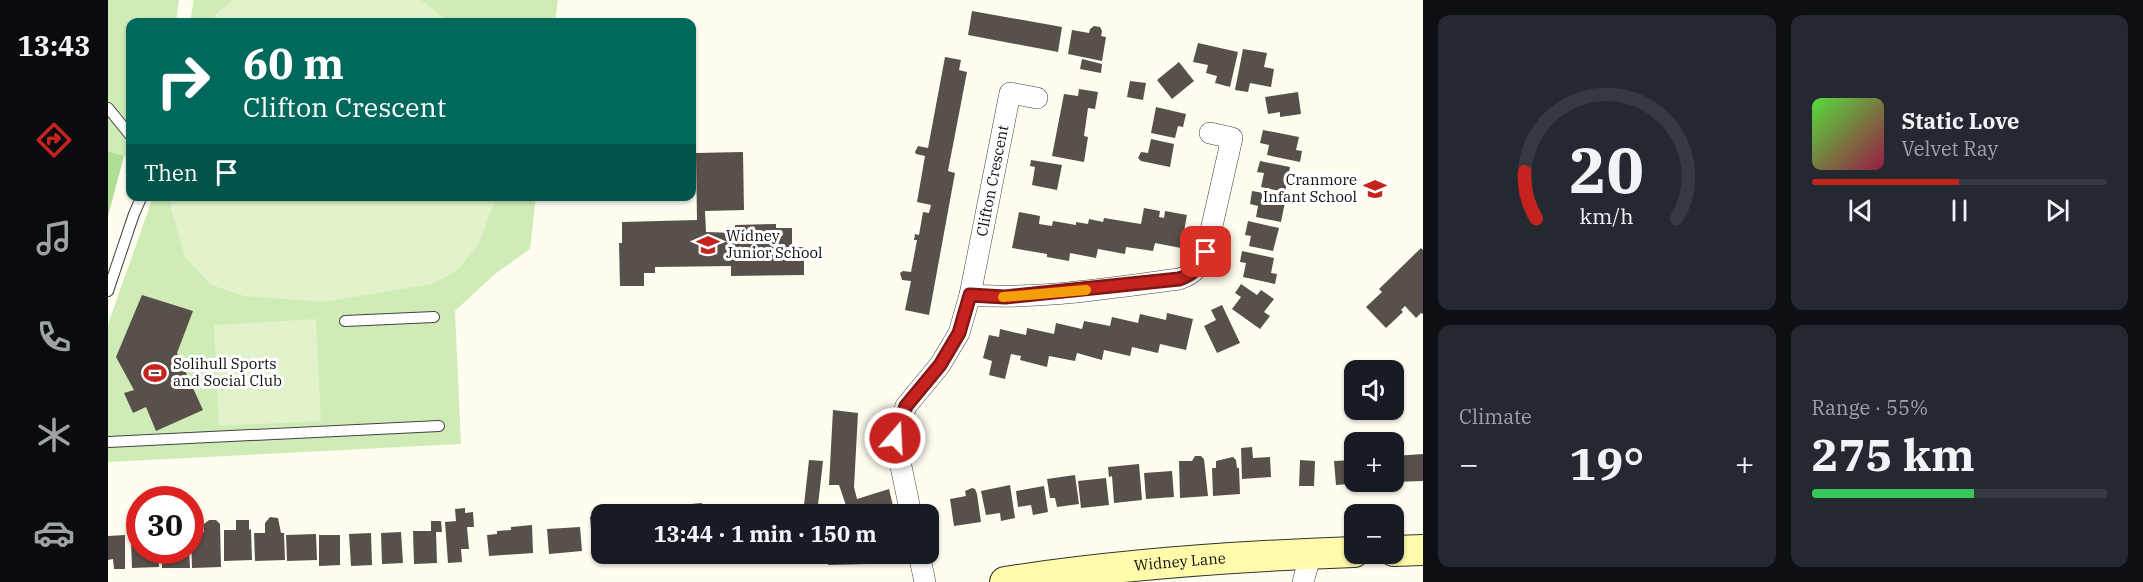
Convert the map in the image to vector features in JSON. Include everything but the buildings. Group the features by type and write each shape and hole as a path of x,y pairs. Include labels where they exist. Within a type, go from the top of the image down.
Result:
{"street":[{"name":"Clifton Crescent","path":"909,504 895,438 906,406 940,365 959,333 970,295 1010,93 1037,98"},
{"path":"970,295 1005,297 1034,295 1179,279 1190,275 1197,269 1206,252 1232,138 1210,133"},
{"path":"1404,551 1423,550"},
{"name":"Widney Lane","path":"1005,582 1077,571 1207,559 1344,552"},
{"path":"1303,582 1311,553"},
{"path":"921,564 925,582"}],"lane":[{"path":"108,108 126,130"},
{"path":"108,291 140,201"},
{"path":"345,321 434,317"},
{"path":"108,442 439,426"}],"green space":[{"path":"108,0 179,0 177,18 126,18 126,157 108,151"},
{"path":"194,0 558,0 556,18 191,18"},
{"path":"233,0 421,0 445,18 214,18"},
{"path":"108,151 124,156 108,216"},
{"path":"152,201 536,201 530,249 495,274 455,311 461,444 108,462 108,324"},
{"path":"172,201 495,201 479,244 458,270 432,284 324,302 244,296 211,285 185,257 171,210"},
{"path":"316,319 321,421 219,426 214,325"}],"slow traffic":[{"path":"1003,297 1086,290"}],"place":[{"name":"Cranmore Infant School","path":"1375,189"},
{"name":"Widney Junior School","path":"708,245"},
{"name":"Solihull Sports and Social Club","path":"155,373"}],"route":[{"path":"895,438 906,406 940,365 959,333 970,295 1005,297 1179,279 1190,275 1197,269 1206,252"}]}
